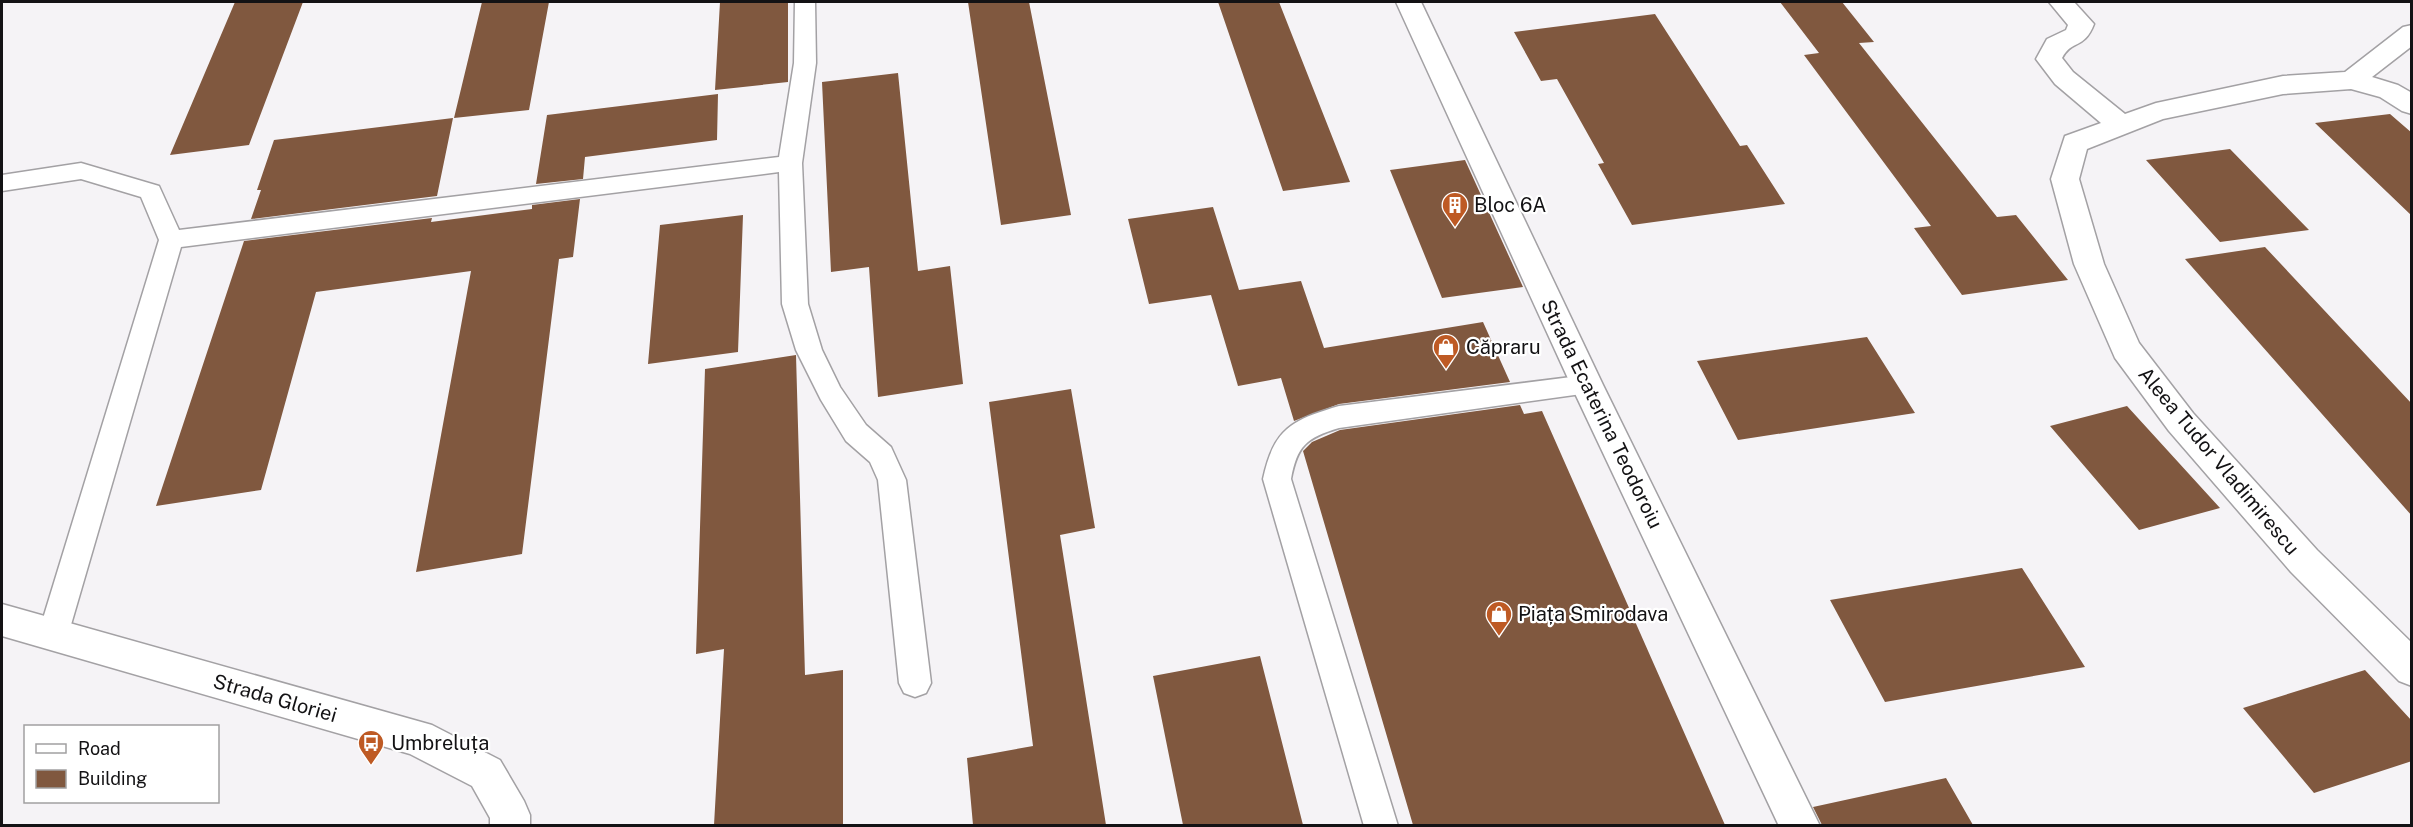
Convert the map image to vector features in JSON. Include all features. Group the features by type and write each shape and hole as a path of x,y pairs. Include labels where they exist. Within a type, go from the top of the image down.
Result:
{"street":[{"name":"Strada Ecaterina Teodoroiu","path":"1408,2 1587,385 1800,825"},
{"path":"2061,2 2081,24 2077,35 2056,45 2049,59 2064,78 2121,125"},
{"path":"2352,80 2412,33"},
{"name":"Aleea Tudor Vladimirescu","path":"2412,105 2389,91 2352,80 2283,85 2156,112 2075,143 2065,179 2089,264 2126,349 2181,422 2296,552 2412,669"},
{"name":"Strada Gloriei","path":"2,620 418,738 486,773 510,815 510,825"}],"lane":[{"path":"805,2 806,63 790,163 795,304 809,350 830,393 856,434 881,455 892,480 915,683"},
{"path":"171,240 496,197 790,163"},
{"path":"2,183 81,171 151,192 171,240 53,635"},
{"path":"1381,825 1277,479 1282,454 1295,437 1319,422 1340,417 1587,385"}],"building":[{"path":"235,2 303,2 249,145 170,155"},
{"path":"482,2 549,2 529,110 454,118"},
{"path":"720,2 788,2 788,82 715,90"},
{"path":"968,2 1029,2 1071,215 1001,225"},
{"path":"1218,2 1279,2 1350,182 1283,191"},
{"path":"1780,2 1842,2 1874,42 1859,43 1997,217 2016,215 2068,280 1962,295 1914,228 1931,226 1804,55 1819,53"},
{"path":"1655,14 1740,146 1747,145 1785,204 1632,225 1598,164 1604,163 1557,79 1541,81 1514,32"},
{"path":"898,73 918,271 950,266 963,384 878,397 869,267 831,272 822,82"},
{"path":"718,94 717,140 585,157 583,179 536,184 547,115"},
{"path":"2390,114 2412,133 2412,216 2315,123"},
{"path":"453,118 437,196 251,219 261,190 257,190 274,140"},
{"path":"2230,149 2309,230 2220,242 2146,160"},
{"name":"Bloc 6A","path":"1465,160 1523,287 1442,298 1390,170"},
{"path":"580,199 573,257 559,259 522,554 416,572 471,271 316,292 261,490 156,506 244,241 432,218 431,222 532,209 532,205"},
{"path":"1213,207 1239,290 1301,281 1324,348 1483,322 1510,382 1339,404 1294,421 1281,378 1238,386 1211,295 1149,304 1128,219"},
{"path":"743,215 738,352 648,364 660,225"},
{"path":"2265,247 2412,404 2412,516 2185,259"},
{"path":"1867,337 1915,413 1738,440 1697,361"},
{"path":"796,355 805,675 843,670 843,825 714,825 724,649 696,654 705,369"},
{"path":"1071,389 1095,528 1060,535 1106,825 973,825 967,758 1033,746 989,402"},
{"name":"Piața Smirodava","path":"1520,405 1524,414 1542,411 1725,825 1413,825 1303,451 1312,442 1340,430"},
{"path":"2127,406 2220,508 2139,530 2050,426"},
{"path":"2022,568 2085,667 1885,702 1830,600"},
{"path":"1260,656 1303,825 1183,825 1153,676"},
{"path":"2365,670 2412,721 2412,761 2314,793 2243,708"},
{"path":"1946,778 1973,825 1822,825 1813,807"}],"place":[{"name":"Bloc 6A","path":"1455,228"},
{"name":"Căpraru","path":"1446,370"},
{"name":"Piața Smirodava","path":"1499,637"},
{"name":"Umbreluța","path":"371,766"}]}
